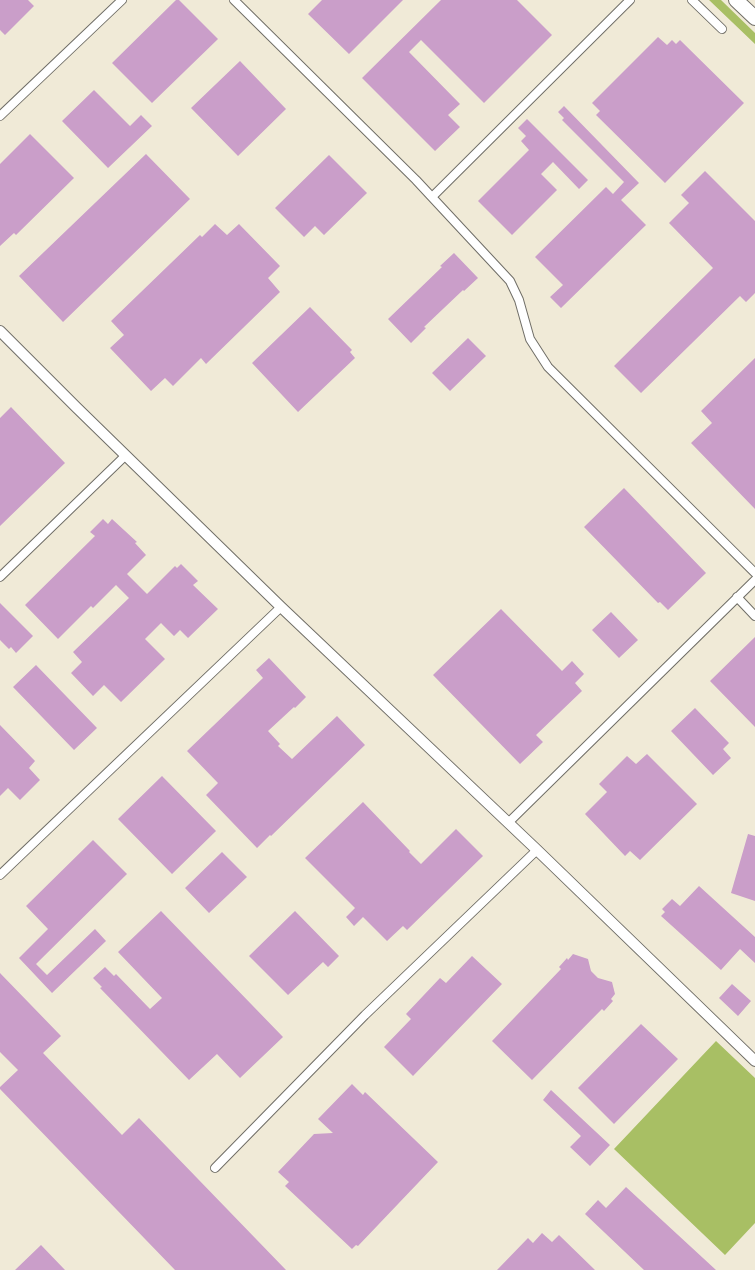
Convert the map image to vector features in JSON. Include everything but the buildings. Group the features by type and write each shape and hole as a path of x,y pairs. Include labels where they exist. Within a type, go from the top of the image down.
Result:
{"highway":[{"path":"736,0 755,18"}],"street":[{"path":"0,116 122,0"},
{"path":"234,0 432,198 510,281 519,300 530,339 548,367 755,573"},
{"path":"432,198 630,0"},
{"path":"692,0 722,29"},
{"path":"0,331 125,456 281,607 537,850 755,1061"},
{"path":"0,577 125,456"},
{"path":"508,823 755,580"},
{"path":"737,597 755,616"},
{"path":"0,875 281,607"},
{"path":"215,1168 365,1015 537,850"}],"green space":[{"path":"709,0 721,0 755,33 755,44"},
{"path":"716,1041 755,1078 755,1223 725,1255 614,1149"}]}
